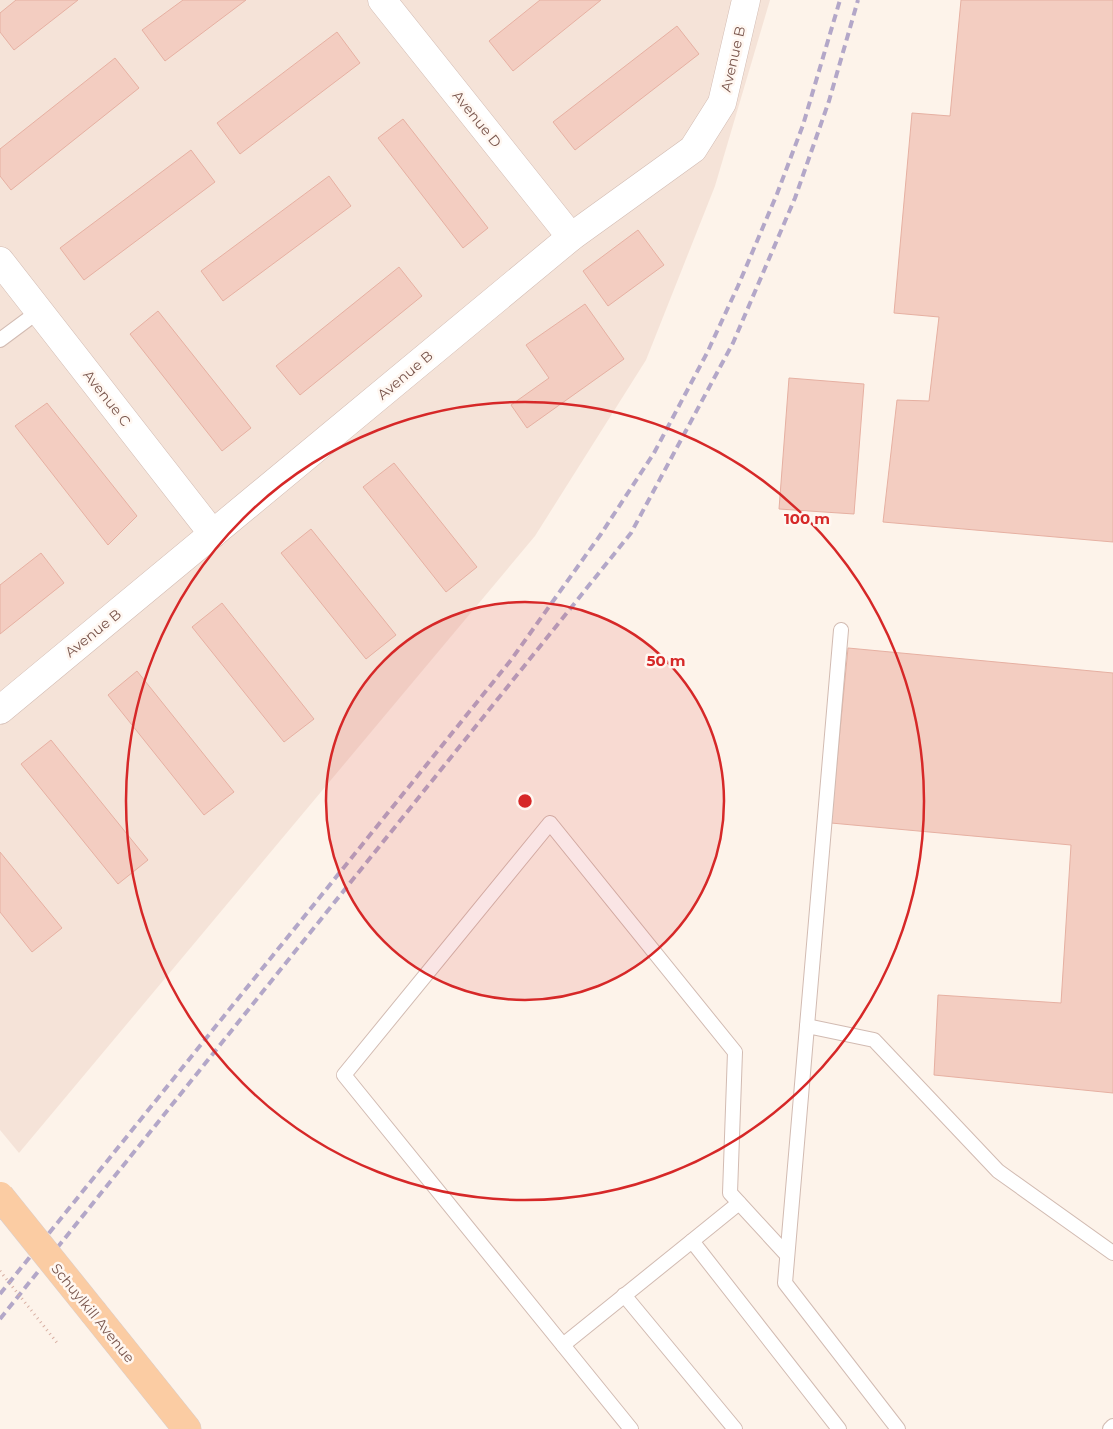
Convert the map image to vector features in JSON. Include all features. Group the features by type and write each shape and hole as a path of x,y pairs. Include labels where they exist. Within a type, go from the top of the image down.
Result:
{"main road":[{"name":"Schuylkill Avenue","path":"0,1196 187,1429"}],"street":[{"name":"Avenue D","path":"382,0 571,237"},
{"name":"Avenue B","path":"0,710 571,237 692,149 722,103 746,0"},
{"name":"Avenue C","path":"0,261 213,534"}],"lane":[{"path":"0,340 39,311"},
{"path":"841,630 785,1283 898,1429"},
{"path":"631,1429 344,1075 550,823 735,1052 730,1193 787,1255"},
{"path":"806,1026 874,1040 998,1171 1113,1253"},
{"path":"563,1345 740,1203"},
{"path":"692,1241 839,1429"},
{"path":"624,1295 735,1429"},
{"path":"1110,1429 1113,1426"}],"path":[{"path":"0,1272 58,1344"}],"shaded area":[{"path":"0,0 770,0 715,186 646,360 535,536 19,1153 0,1130"}],"building":[{"path":"16,0 78,0 14,50 0,32 0,13"},
{"path":"183,0 246,0 165,61 142,30"},
{"path":"540,0 601,0 513,71 489,41"},
{"path":"961,0 1113,0 1113,542 883,522 897,400 929,401 939,317 894,313 912,113 950,116"},
{"path":"677,26 699,54 575,150 553,122"},
{"path":"337,32 360,63 240,154 217,123"},
{"path":"115,58 139,88 11,190 0,176 0,149"},
{"path":"403,119 488,228 463,248 378,138"},
{"path":"191,150 215,182 84,280 60,248"},
{"path":"329,176 351,206 223,301 201,271"},
{"path":"638,230 664,265 608,306 583,271"},
{"path":"399,267 422,296 300,395 276,366"},
{"path":"585,304 624,359 527,428 511,405 549,378 526,345"},
{"path":"158,311 251,428 222,451 130,334"},
{"path":"789,378 864,384 854,514 779,509"},
{"path":"47,403 137,516 108,545 15,426"},
{"path":"394,463 477,567 446,592 363,487"},
{"path":"311,529 396,635 366,659 281,553"},
{"path":"41,553 64,583 0,634 0,585"},
{"path":"222,603 314,719 284,742 192,627"},
{"path":"848,648 1113,673 1113,1093 934,1075 938,995 1061,1003 1071,845 831,823"},
{"path":"137,671 234,792 204,815 108,695"},
{"path":"51,740 148,860 118,884 21,764"},
{"path":"0,852 62,928 32,952 0,912"}],"railway":[{"path":"0,1294 511,660 601,534 654,453 707,353 777,194 803,125 840,0"},
{"path":"0,1319 631,533 733,343 795,198 829,101 858,0"}]}
